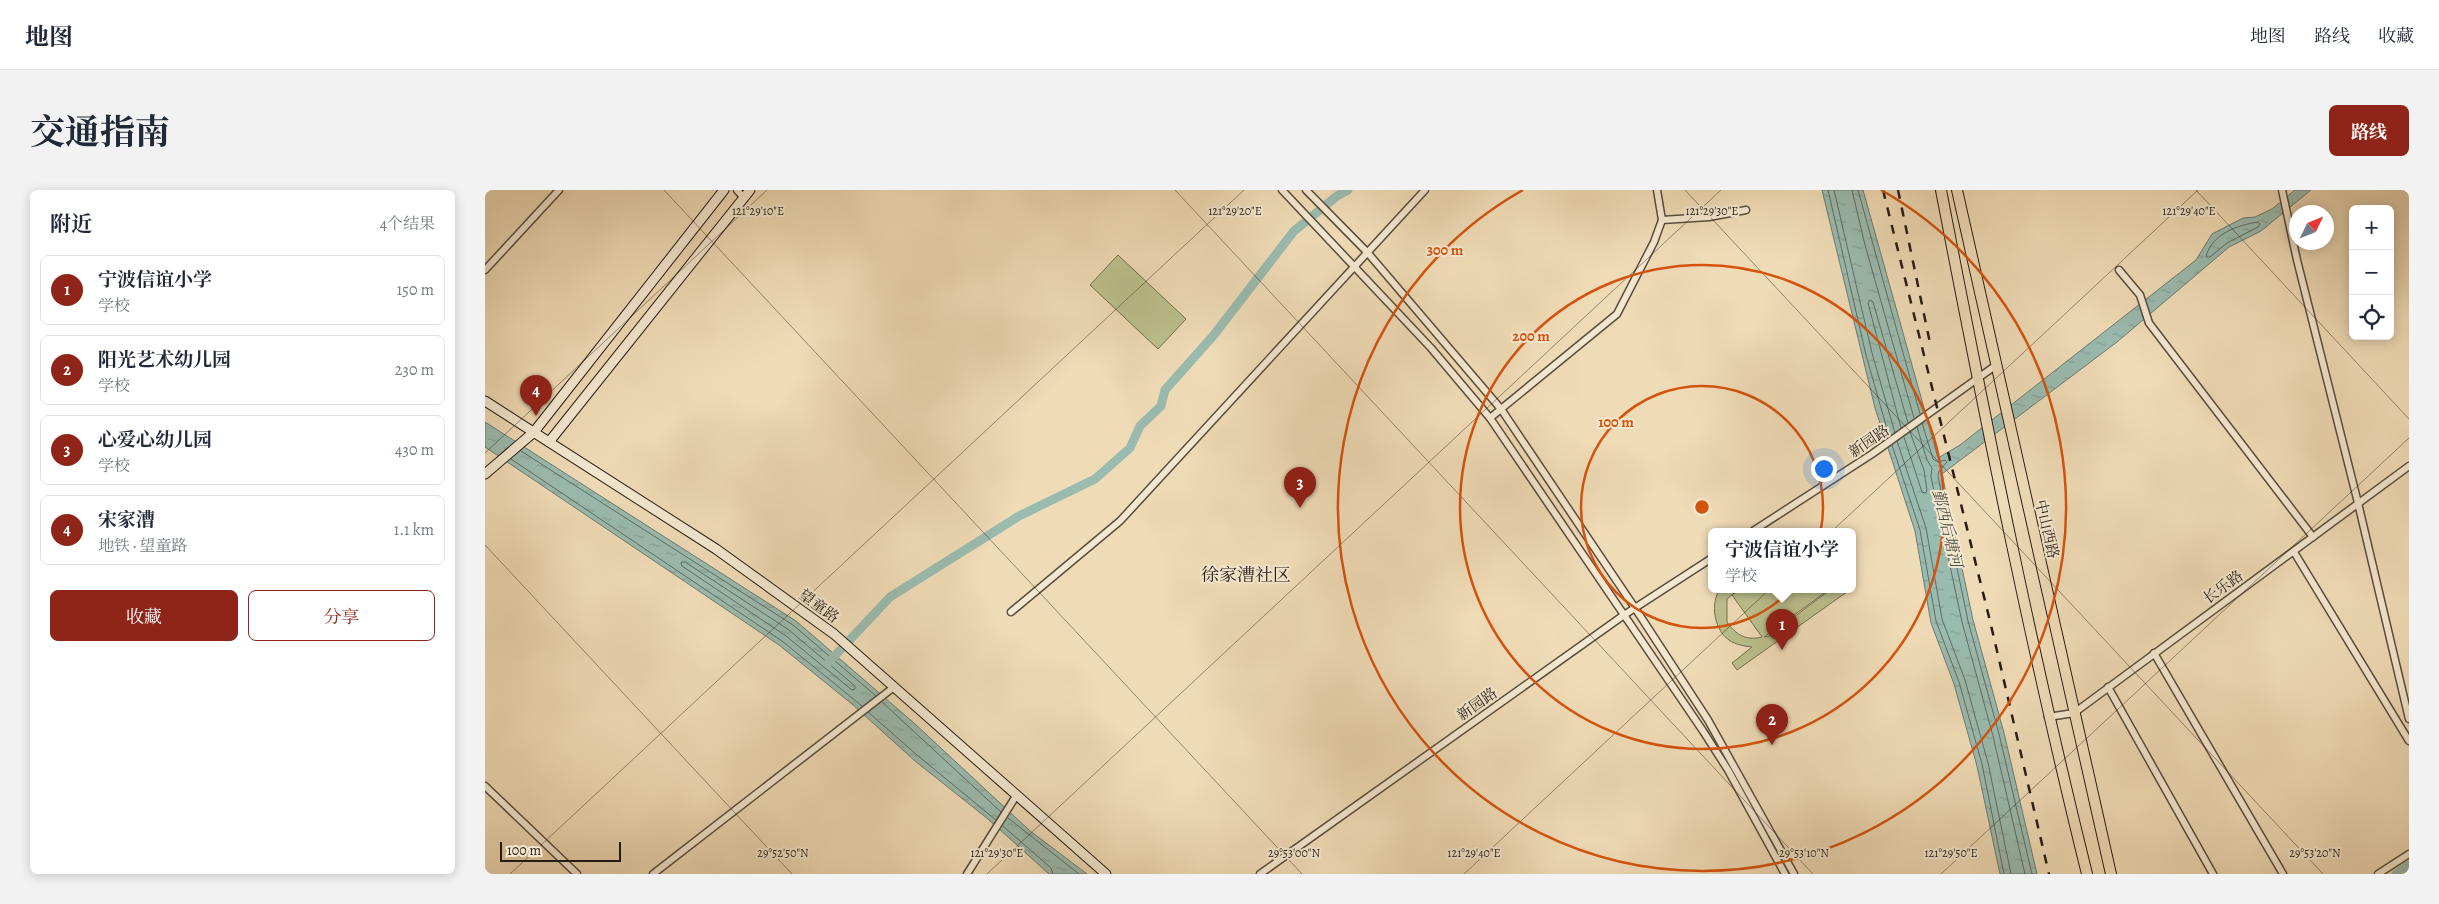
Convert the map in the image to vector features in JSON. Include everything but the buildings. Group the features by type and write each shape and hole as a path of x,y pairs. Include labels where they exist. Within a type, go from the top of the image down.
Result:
{"main road":[{"path":"485,474 534,432 724,190"},
{"path":"549,442 750,190"},
{"path":"1941,190 1977,379 2048,717 2087,874"},
{"name":"中山西路","path":"1957,190 2073,713 2111,874"},
{"name":"望童路","path":"485,401 715,548 834,634 1016,796 1107,874"}],"street":[{"path":"485,270 559,190"},
{"path":"737,190 744,198"},
{"path":"1282,190 1355,265 1431,348 1490,418 1624,614 1727,770 1785,874"},
{"path":"1011,612 1120,521 1425,190"},
{"path":"1490,418 1617,314 1654,242 1662,220 1657,190"},
{"path":"2282,190 2409,719"},
{"path":"1308,192 1367,252 1501,409 1635,608 1730,758 1793,874"},
{"path":"1662,220 1709,217 1746,210"},
{"path":"2119,270 2140,295 2149,323 2313,537"},
{"name":"新园路","path":"1758,528 1872,454 1995,366"},
{"name":"长乐路","path":"2048,717 2073,713 2409,466"},
{"path":"2294,552 2409,741"},
{"name":"新园路","path":"1260,874 1624,614 1708,561"},
{"path":"2154,654 2283,874"},
{"path":"653,874 894,687"},
{"path":"2108,687 2213,874"},
{"path":"485,786 577,874"},
{"path":"967,874 1016,796"},
{"path":"2378,874 2409,854"}],"green space":[{"path":"1118,255 1186,319 1158,349 1090,285"},
{"path":"1718,593 1734,593 1727,599 1727,622 1738,634 1756,638 1762,637 1732,595 1735,593 1824,593 1764,637 1769,636 1826,593 1845,593 1737,670 1732,663 1752,647 1732,642 1724,636 1715,616 1714,609"}],"water":[{"name":"鄞西后塘河","path":"1822,190 1863,190 1938,458 1960,445 2196,260 2212,234 2243,218 2255,217 2272,209 2295,190 2311,190 2293,205 2289,205 2289,208 2261,231 2229,247 2117,342 1942,474 1973,620 2004,733 2037,874 2000,874 1977,766 1954,684 1931,623 1915,531 1875,408"},
{"path":"485,422 796,621 914,723 1029,830 1087,874 1049,874 988,819 915,761 852,704 779,645 485,447"}],"waterway":[{"path":"829,662 890,597 1019,516 1095,479 1130,448 1140,426 1161,406 1165,390 1213,336 1294,231 1337,196 1348,190"},
{"path":"2396,874 2409,865"}],"railway":[{"path":"1883,190 1990,621 2049,874"},
{"path":"1898,190 1930,343"}],"place":[{"name":"宋家漕","path":"536,416"},
{"name":"心爱心幼儿园","path":"1300,508"},
{"name":"宁波信谊小学","path":"1782,650"},
{"name":"阳光艺术幼儿园","path":"1772,745"}],"district":[{"name":"徐家漕社区","path":"1246,575"}]}
